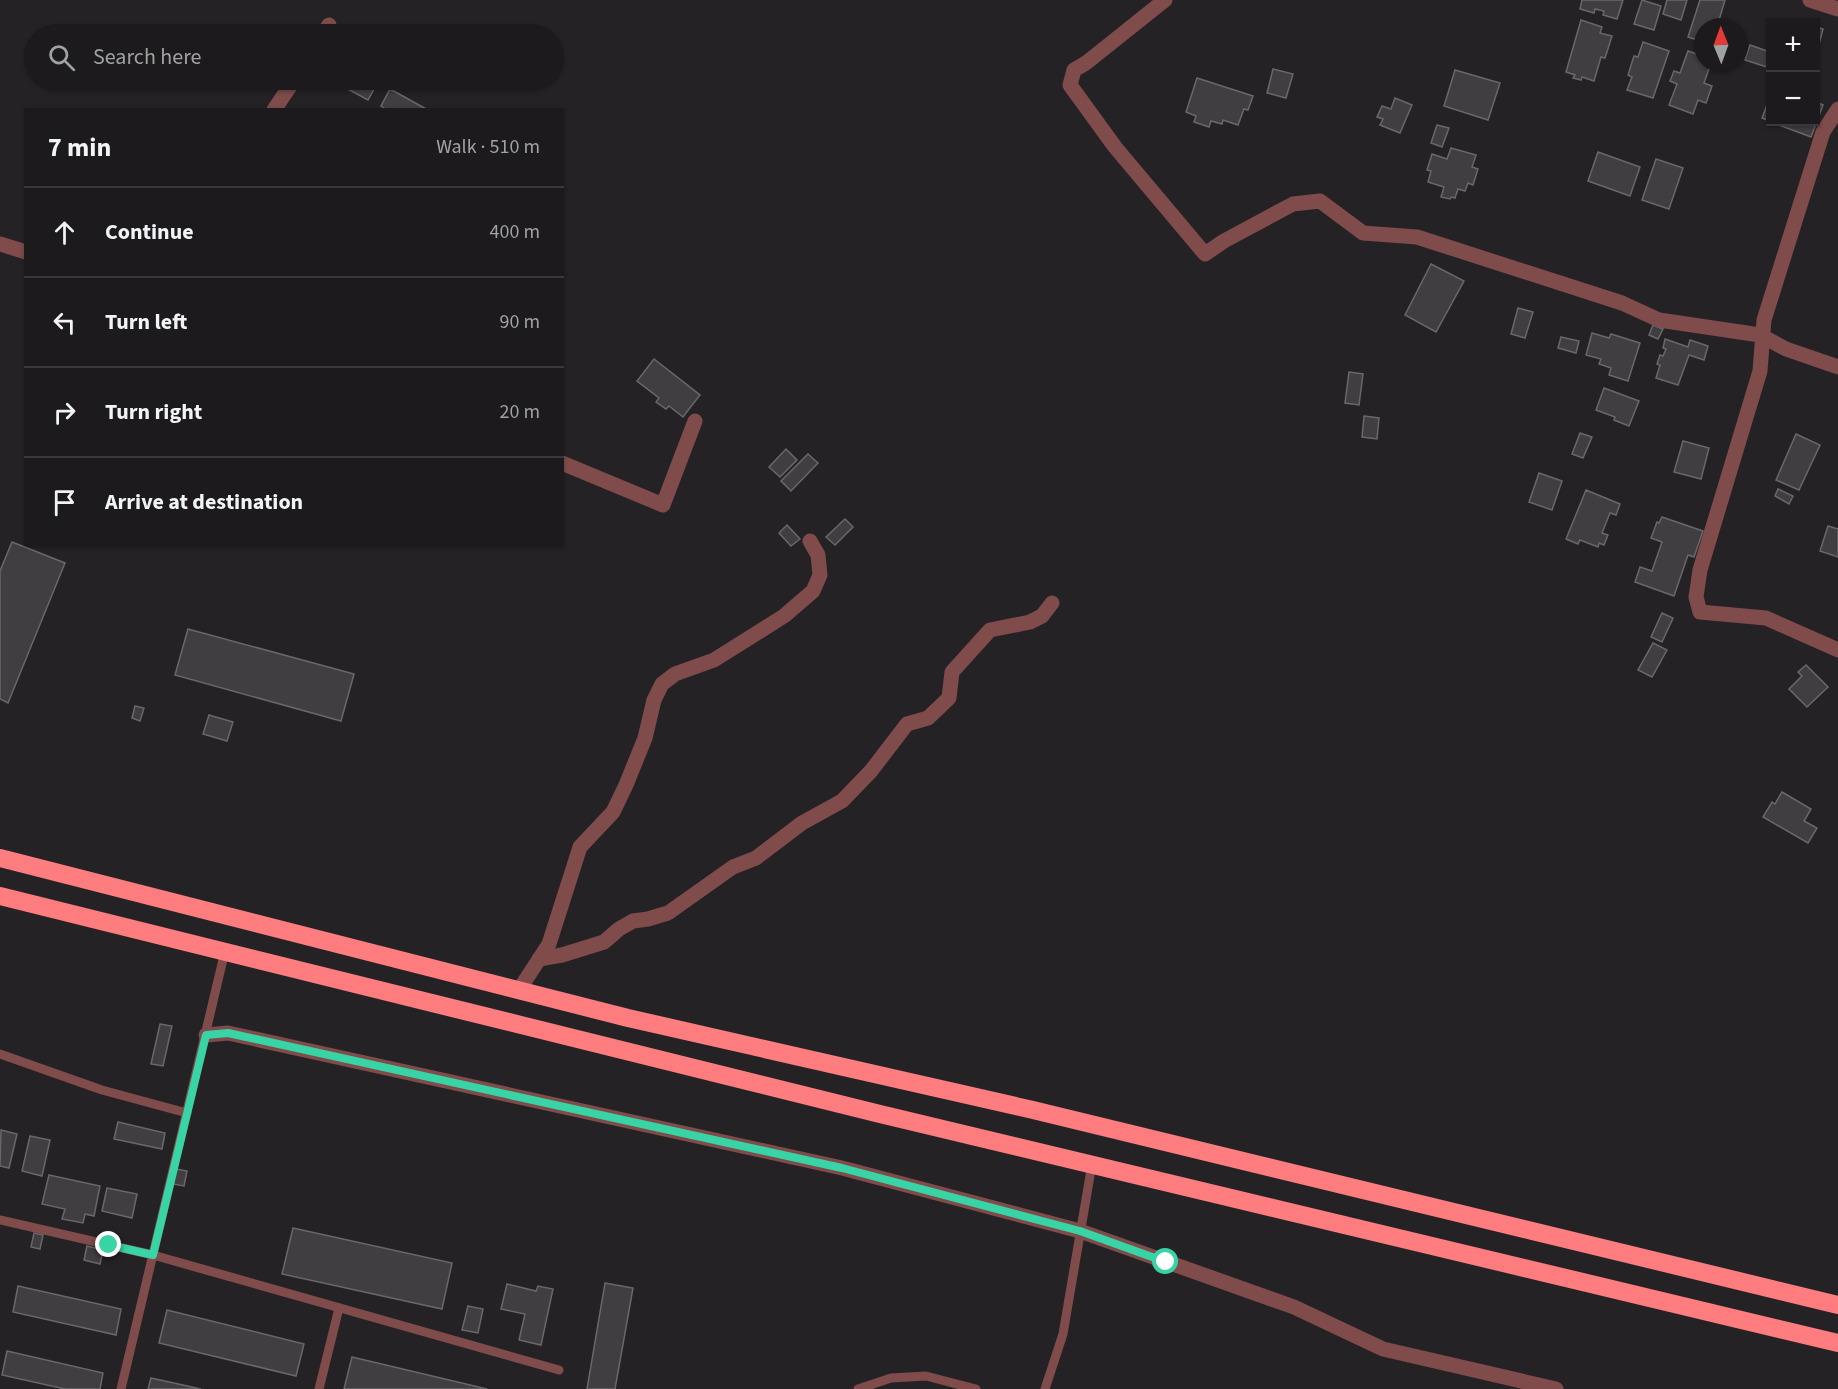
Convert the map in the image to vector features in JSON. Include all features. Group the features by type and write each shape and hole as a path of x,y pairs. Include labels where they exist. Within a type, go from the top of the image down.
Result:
{"highway":[{"path":"0,858 640,1020 1033,1110 1838,1305"},
{"path":"0,896 880,1114 1838,1343"}],"street":[{"path":"1165,0 1074,70 1070,85 1115,147 1205,254 1224,241 1293,204 1320,201 1363,232 1417,237 1622,303 1659,320 1763,337 1786,349 1838,367"},
{"path":"1810,0 1838,9"},
{"path":"275,108 287,90"},
{"path":"1838,109 1823,132 1764,321 1760,371 1700,570 1696,597 1700,612 1766,618 1838,650"},
{"path":"0,244 24,251"},
{"path":"564,464 663,505 695,421"},
{"path":"519,990 549,944 580,847 614,812 645,738 654,700 662,684 675,674 714,660 784,616 813,591 820,575 818,555 810,541"},
{"path":"539,959 562,955 604,942 633,921 668,913 733,867 756,858 802,823 842,801 871,771 907,724 928,718 949,698 952,672 990,630 1030,622 1042,616 1052,603"},
{"path":"206,1035 228,1033 842,1168 1080,1231 1294,1307 1383,1349 1556,1389"}],"lane":[{"path":"121,1389 225,951"},
{"path":"0,1054 102,1090 187,1113"},
{"path":"1045,1389 1063,1334 1092,1164"},
{"path":"0,1220 153,1255 559,1370"},
{"path":"319,1389 339,1308"},
{"path":"858,1389 891,1378 926,1376 976,1389"}],"building":[{"path":"1582,0 1623,0 1617,19 1603,15 1604,11 1595,9 1594,13 1580,9"},
{"path":"1642,0 1661,6 1654,30 1634,24"},
{"path":"1667,0 1687,0 1681,20 1663,14"},
{"path":"1700,0 1725,0 1720,18 1694,18"},
{"path":"1694,18 1694,39 1688,37"},
{"path":"1581,20 1602,27 1600,33 1612,36 1605,58 1601,57 1594,81 1582,77 1581,80 1573,78 1575,75 1566,72"},
{"path":"1643,42 1669,51 1653,98 1627,90 1632,77 1628,75 1634,56 1638,57"},
{"path":"1750,45 1766,51 1766,67 1748,61"},
{"path":"1688,51 1694,53 1694,72 1708,72 1704,83 1712,86 1706,103 1698,100 1693,114 1669,105 1677,84 1670,81 1674,71 1680,73"},
{"path":"1273,69 1293,74 1286,98 1267,93"},
{"path":"1455,70 1500,83 1488,120 1444,106"},
{"path":"1197,78 1253,96 1248,110 1244,109 1238,125 1223,120 1222,124 1211,121 1209,127 1194,122 1196,116 1186,112"},
{"path":"350,90 374,90 368,100"},
{"path":"389,90 392,90 424,108 384,108 381,106"},
{"path":"1395,98 1412,105 1400,133 1380,125 1383,119 1377,117 1382,106 1391,109"},
{"path":"1766,108 1766,120 1762,118"},
{"path":"1437,125 1449,128 1442,147 1431,143"},
{"path":"1782,126 1815,126 1811,137"},
{"path":"1451,148 1476,155 1472,167 1478,169 1473,185 1468,183 1465,191 1458,189 1455,198 1450,199 1441,197 1444,187 1428,182 1431,171 1427,170 1432,154 1447,159"},
{"path":"1598,152 1640,167 1630,196 1588,181"},
{"path":"1656,159 1683,168 1669,209 1642,200"},
{"path":"1431,264 1464,281 1436,332 1405,315"},
{"path":"1518,308 1533,312 1525,338 1511,334"},
{"path":"1653,325 1663,329 1658,339 1649,335"},
{"path":"1592,333 1609,338 1611,334 1640,343 1628,381 1609,375 1611,368 1599,364 1601,359 1586,355"},
{"path":"1561,337 1579,341 1576,353 1558,348"},
{"path":"1665,339 1688,347 1690,340 1708,346 1704,360 1689,355 1678,385 1656,378 1660,355 1663,356 1666,349 1663,348"},
{"path":"654,359 700,395 683,417 669,406 666,409 656,402 659,398 637,381"},
{"path":"1349,372 1363,374 1359,405 1345,403"},
{"path":"1604,388 1639,401 1629,426 1614,420 1615,417 1596,410"},
{"path":"1364,416 1379,418 1377,439 1362,437"},
{"path":"1580,433 1592,437 1583,458 1572,454"},
{"path":"1796,434 1820,445 1799,490 1776,480"},
{"path":"1683,441 1709,448 1701,479 1674,472"},
{"path":"786,449 797,460 780,477 769,467"},
{"path":"808,454 818,463 791,491 781,481"},
{"path":"1539,473 1562,481 1552,510 1529,502"},
{"path":"1778,489 1793,496 1789,504 1775,496"},
{"path":"1586,490 1620,504 1616,515 1610,513 1602,533 1608,535 1604,545 1599,543 1598,547 1580,540 1578,544 1566,539"},
{"path":"1662,517 1703,531 1694,557 1688,555 1674,596 1635,582 1640,567 1652,571 1662,542 1651,538 1657,522 1659,523"},
{"path":"845,519 853,527 835,545 826,537"},
{"path":"787,525 800,539 791,546 779,533"},
{"path":"1828,526 1838,529 1838,557 1820,551"},
{"path":"12,542 65,563 8,703 0,699 0,571"},
{"path":"1662,613 1673,618 1662,642 1651,637"},
{"path":"188,629 354,674 341,721 175,675"},
{"path":"1653,643 1667,650 1652,677 1638,670"},
{"path":"1806,665 1828,687 1807,707 1789,689 1802,676 1798,672"},
{"path":"135,706 144,708 140,721 132,718"},
{"path":"209,715 233,722 227,741 203,734"},
{"path":"1782,792 1811,809 1804,821 1817,828 1808,843 1763,817 1772,802 1775,804"},
{"path":"160,1024 172,1026 163,1066 151,1064"},
{"path":"118,1122 165,1133 162,1149 114,1139"},
{"path":"1,1130 17,1134 9,1168 0,1166"},
{"path":"30,1136 50,1140 42,1176 22,1171"},
{"path":"171,1168 187,1171 184,1186 167,1183"},
{"path":"49,1175 100,1186 94,1216 85,1214 83,1223 62,1219 65,1209 42,1204"},
{"path":"107,1188 137,1194 132,1218 102,1211"},
{"path":"293,1228 452,1263 442,1309 282,1274"},
{"path":"34,1233 43,1235 40,1249 31,1247"},
{"path":"87,1246 103,1250 100,1264 84,1260"},
{"path":"605,1283 633,1288 615,1389 587,1389"},
{"path":"507,1284 536,1291 538,1286 553,1289 541,1345 519,1340 525,1314 501,1309"},
{"path":"18,1286 121,1309 116,1335 13,1312"},
{"path":"468,1306 483,1309 478,1333 462,1330"},
{"path":"167,1310 304,1344 296,1376 159,1343"},
{"path":"7,1351 103,1373 100,1389 65,1389 2,1375"},
{"path":"352,1357 487,1389 344,1389"},
{"path":"151,1378 201,1389 148,1389"}],"route":[{"path":"109,1245 153,1255 206,1035 228,1033 842,1168 1080,1231 1166,1262"}]}
